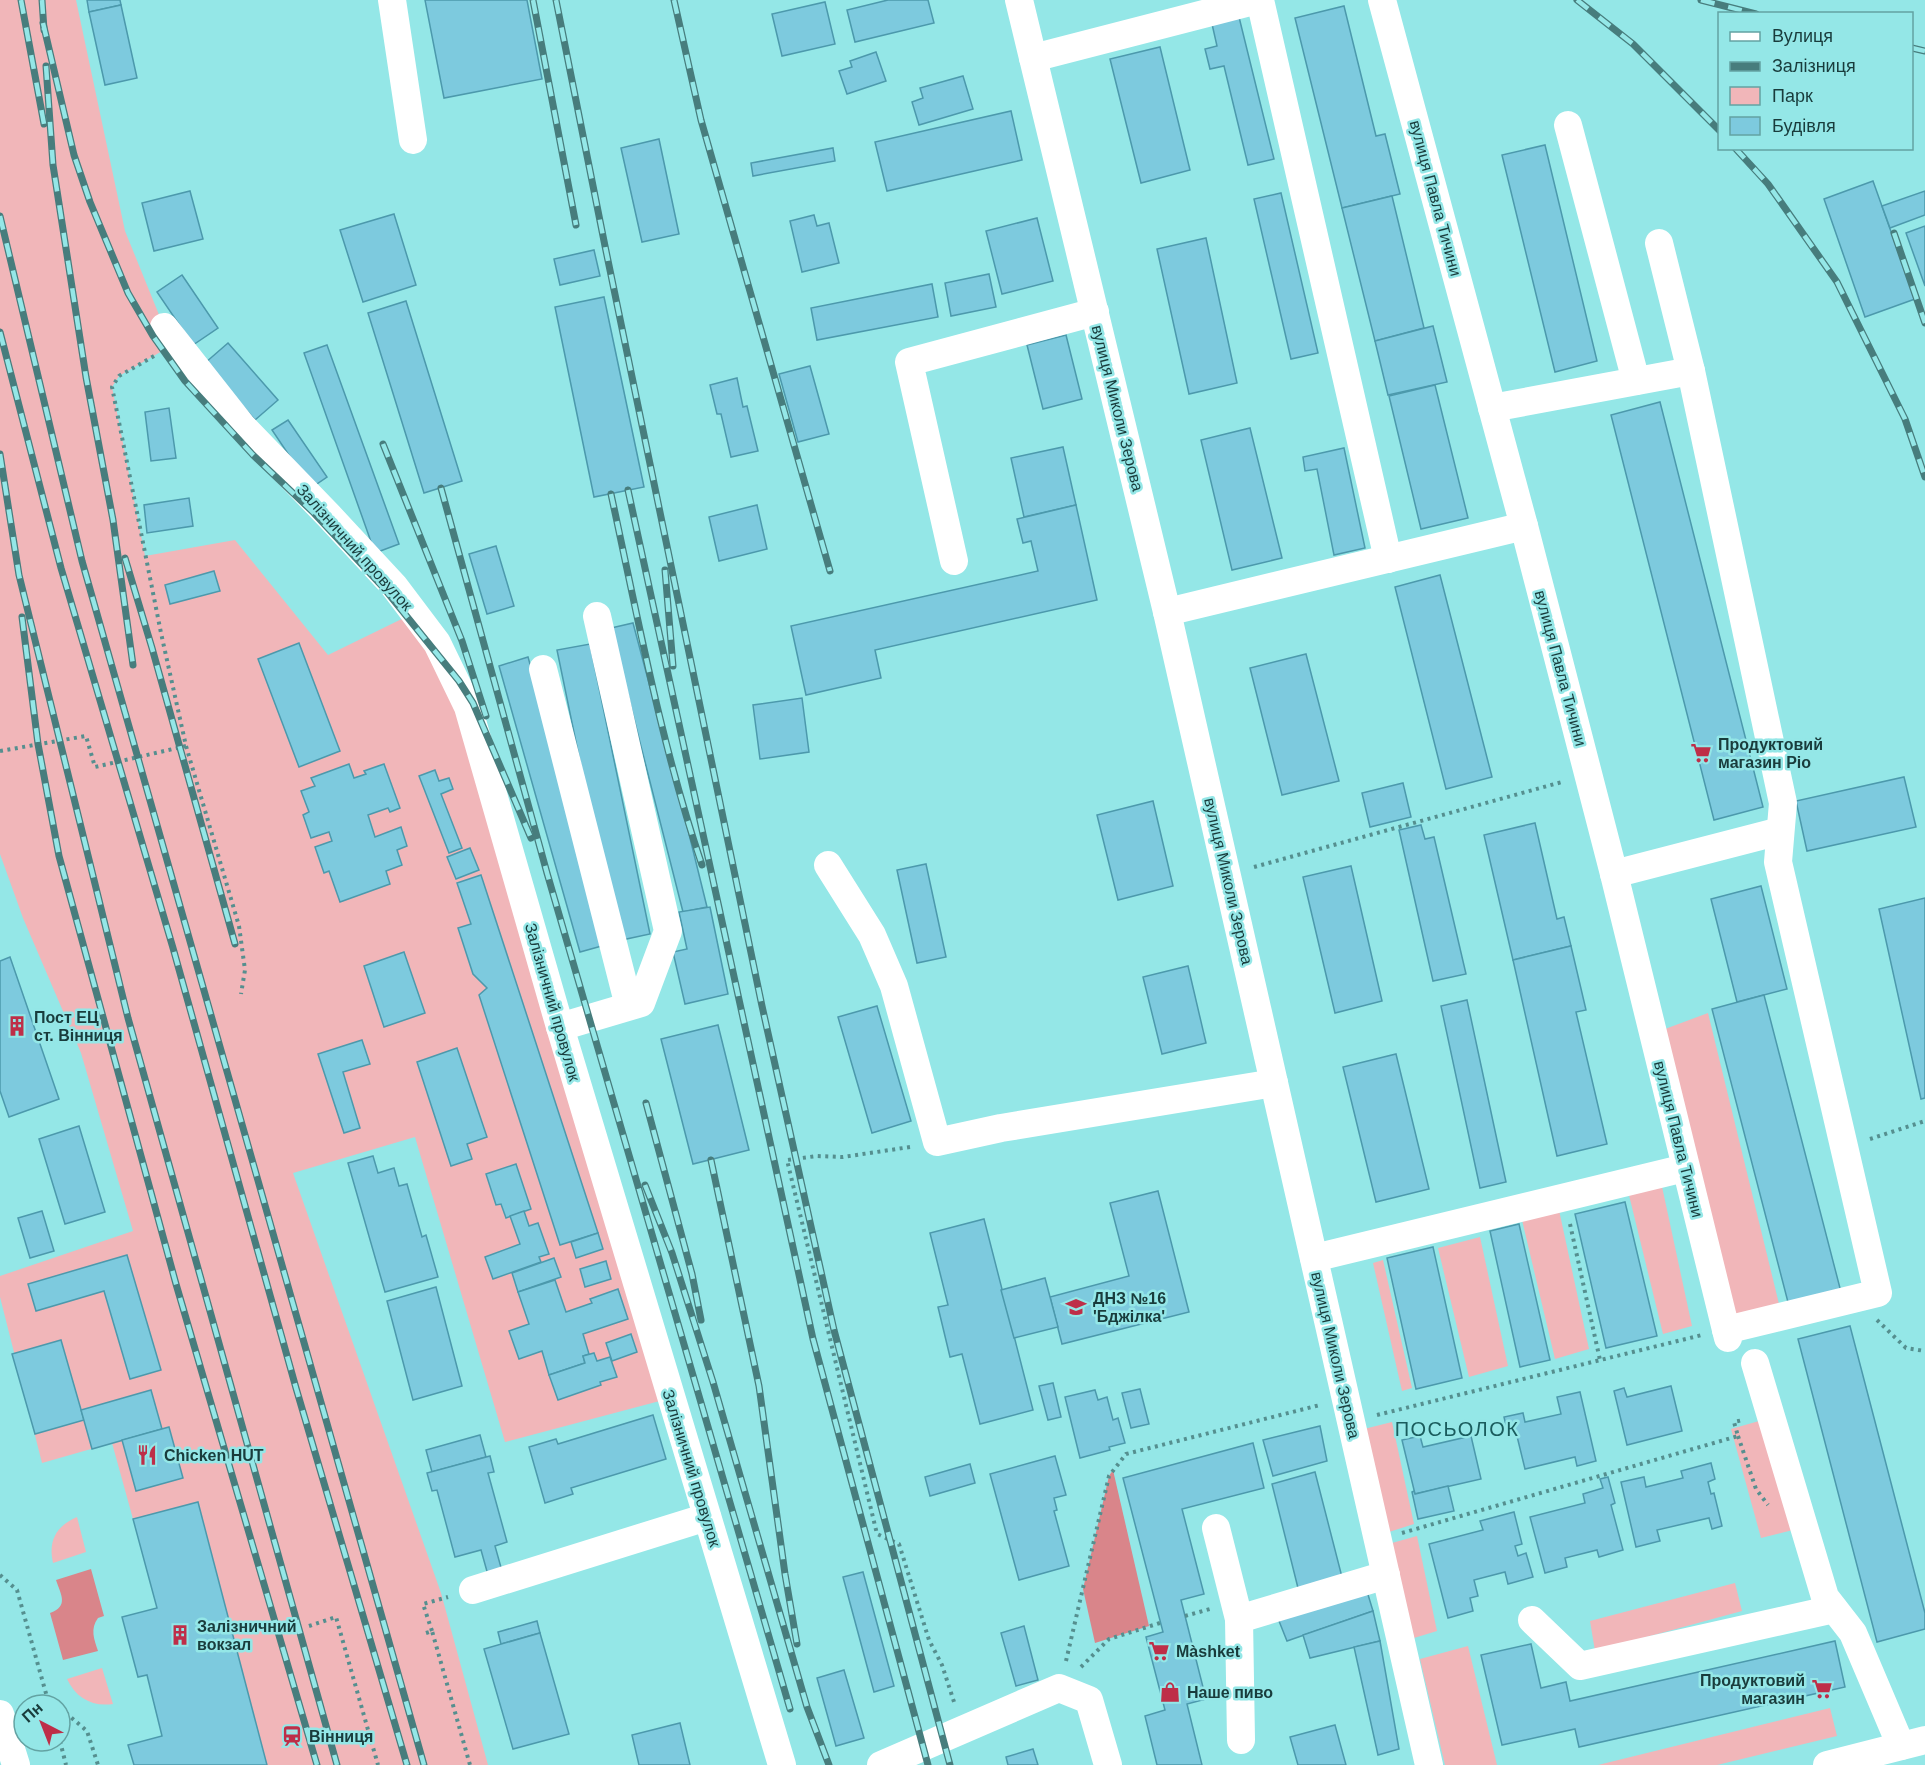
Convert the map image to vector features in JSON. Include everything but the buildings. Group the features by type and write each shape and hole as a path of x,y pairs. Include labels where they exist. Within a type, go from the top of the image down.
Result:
{"street":[{"path":"392,0 412,140"},
{"name":"вулиця Миколи Зерова","path":"1019,0 1167,612 1429,1765"},
{"path":"1034,58 1259,0 1388,559"},
{"name":"вулиця Павла Тичини","path":"1382,0 1524,526 1614,874 1727,1334"},
{"path":"1568,125 1636,381"},
{"path":"1659,243 1691,371 1782,803 1778,862 1878,1293 1727,1334"},
{"path":"954,561 909,363 1095,312"},
{"name":"Залізничний провулок","path":"170,335 242,426 394,586 437,643 468,707 561,1027 782,1765"},
{"path":"1492,408 1691,371"},
{"path":"1167,612 1524,526"},
{"path":"561,1027 640,1003 668,931 597,616"},
{"path":"543,669 630,1006"},
{"path":"1614,874 1780,831"},
{"path":"828,865 872,935 894,986 937,1142 1001,1128 1274,1083"},
{"path":"1314,1258 1685,1168"},
{"path":"1755,1363 1825,1597 1853,1633 1913,1743 1827,1765"},
{"path":"474,1590 707,1517"},
{"path":"1216,1528 1239,1620 1241,1740"},
{"path":"1239,1620 1386,1575"},
{"path":"1532,1620 1580,1666 1834,1609"},
{"path":"881,1765 1059,1688 1089,1700 1108,1765"},
{"path":"0,1714 16,1765"}],"path":[{"path":"170,335 119,376 112,387 186,746 239,926 245,970 241,994"},
{"path":"0,751 86,736 96,767 186,746"},
{"path":"1252,867 1588,774"},
{"path":"1844,1148 1925,1121"},
{"path":"937,1142 843,1156 817,1156 787,1160 877,1534 899,1544 929,1640 942,1665 962,1730"},
{"path":"1563,1197 1600,1360"},
{"path":"1854,1299 1906,1348 1925,1351"},
{"path":"1059,1688 1109,1476 1126,1454 1727,1334"},
{"path":"1378,1540 1738,1436 1734,1422 1770,1412"},
{"path":"0,1575 17,1590 46,1693"},
{"path":"470,1765 423,1604 474,1590"},
{"path":"309,1626 336,1617 378,1765"},
{"path":"1059,1688 1110,1639 1160,1623"},
{"path":"426,1633 432,1631"},
{"path":"72,1718 87,1731 98,1765"}],"green space":[{"path":"0,0 76,0 125,231 164,327 176,343 119,376 112,387 145,556 235,540 328,655 414,613 440,650 671,1398 505,1442 415,1137 293,1173 441,1593 488,1765 267,1765 198,1502 133,1519 112,1443 42,1463 0,1297 0,1276 133,1231 81,1053 23,918 0,854"},
{"path":"1708,1013 1780,1308 1737,1320 1665,1029"},
{"path":"1661,1182 1692,1326 1663,1334 1628,1191"},
{"path":"1559,1210 1589,1349 1555,1359 1522,1220"},
{"path":"1480,1237 1508,1366 1469,1377 1438,1248"},
{"path":"1383,1260 1412,1388 1402,1391 1373,1263"},
{"path":"1766,1419 1797,1529 1761,1538 1731,1429"},
{"path":"1392,1422 1414,1524 1389,1532 1364,1429"},
{"path":"77,1517 86,1552 53,1563 52,1548 55,1535 64,1525"},
{"path":"1417,1536 1437,1631 1414,1638 1392,1543"},
{"path":"1735,1583 1742,1611 1595,1651 1590,1621"},
{"path":"1468,1646 1497,1765 1445,1765 1420,1659"},
{"path":"102,1668 113,1704 98,1704 86,1700 75,1691 67,1679"},
{"path":"1830,1708 1837,1736 1717,1765 1598,1765"}],"shaded area":[{"path":"1113,1470 1149,1626 1095,1643 1083,1589 1109,1476"},
{"path":"91,1569 104,1616 98,1618 93,1630 98,1651 63,1660 50,1613 62,1603 56,1580"}],"railway":[{"path":"21,0 44,124"},
{"path":"42,0 44,30"},
{"path":"533,0 576,225"},
{"path":"556,0 762,1006 834,1330 950,1765"},
{"path":"674,0 701,120 830,571"},
{"path":"1577,0 1633,44 1718,129"},
{"path":"1701,0 1748,12"},
{"path":"43,23 74,155 90,202 128,293 153,336 185,381 253,455 314,513 383,587 459,681 473,703 531,838"},
{"path":"1913,48 1925,51"},
{"path":"46,66 53,165 86,377 113,520 133,665"},
{"path":"1737,150 1768,184 1837,282 1905,419 1925,477"},
{"path":"0,216 82,561 424,1765"},
{"path":"1894,233 1925,323"},
{"path":"0,332 61,568 173,948 296,1388 407,1765"},
{"path":"383,444 462,641 486,716"},
{"path":"0,454 19,575 128,1018 337,1765"},
{"path":"441,488 547,873 790,1709"},
{"path":"628,490 813,1339 928,1765"},
{"path":"611,494 662,728 702,865"},
{"path":"125,558 235,944"},
{"path":"665,570 673,666"},
{"path":"22,617 38,744 59,856 176,1284 317,1765"},
{"path":"646,1103 692,1274 701,1320"},
{"path":"711,1160 759,1386 797,1644"},
{"path":"645,1185 672,1253 713,1382 807,1707 829,1765"}],"place":[{"name":"Продуктовий магазин Ріо","path":"1701,753"},
{"name":"Пост ЕЦ ст. Вінниця","path":"17,1026"},
{"name":"ДНЗ №16 'Бджілка'","path":"1076,1307"},
{"name":"Chicken HUT","path":"147,1455"},
{"name":"Залізничний вокзал","path":"180,1635"},
{"name":"Màshket","path":"1159,1651"},
{"name":"Продуктовий магазин","path":"1822,1689"},
{"name":"Наше пиво","path":"1170,1692"},
{"name":"Вінниця","path":"292,1736"}],"district":[{"name":"ПОСЬОЛОК","path":"1457,1429"}]}
